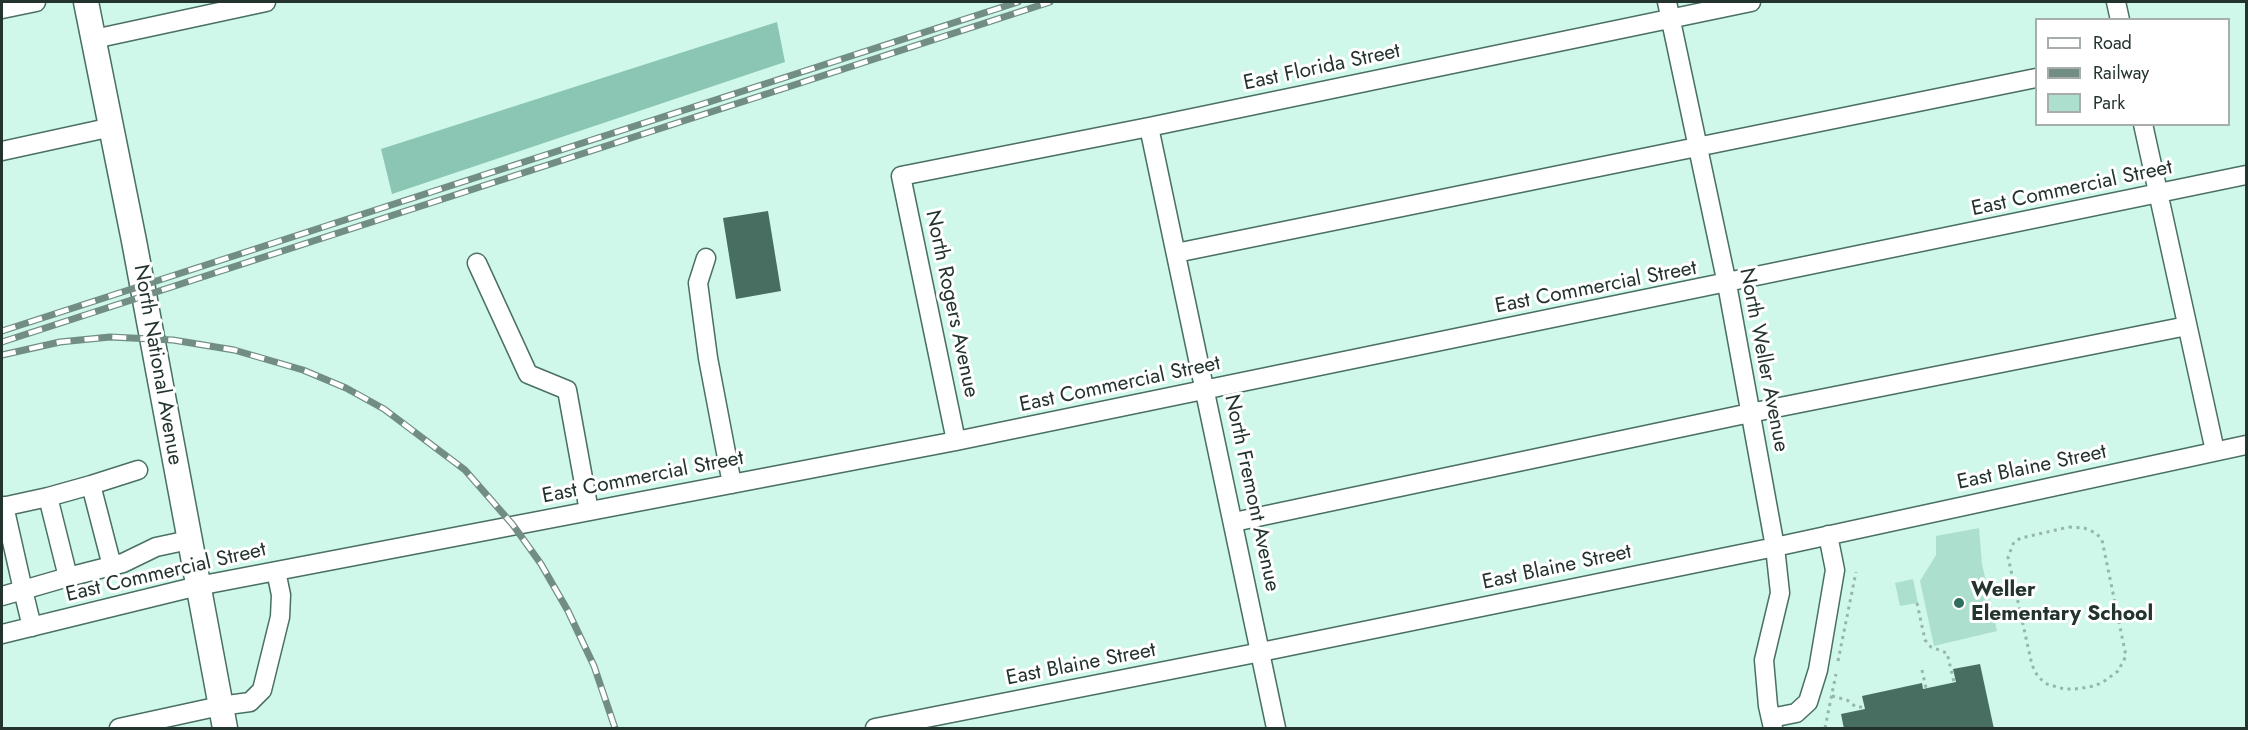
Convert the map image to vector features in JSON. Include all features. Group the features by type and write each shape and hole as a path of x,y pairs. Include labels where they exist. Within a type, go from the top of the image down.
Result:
{"main road":[{"name":"North National Avenue","path":"86,2 112,127 223,717"}],"street":[{"path":"2,9 36,2"},
{"path":"94,39 266,2"},
{"name":"East Florida Street","path":"901,176 1149,127 1669,10 1751,2"},
{"path":"2116,2 2120,18"},
{"name":"North Weller Avenue","path":"1669,10 1727,284 1775,547 1780,593 1764,660 1772,723"},
{"path":"1176,253 2035,78"},
{"path":"2142,126 2215,451"},
{"path":"2,151 112,127"},
{"name":"North Fremont Avenue","path":"1149,127 1276,729"},
{"name":"East Commercial Street","path":"2,634 198,586 956,441 1727,284 2247,175"},
{"name":"North Rogers Avenue","path":"901,176 956,441"},
{"path":"706,258 698,283 708,358 732,484"},
{"path":"477,263 528,374 567,390 589,511"},
{"path":"1234,522 1750,412 2187,326"},
{"name":"East Blaine Street","path":"875,729 958,721 1261,652 1775,547 2247,445"},
{"path":"32,627 3,507 48,497 138,470"},
{"path":"91,484 112,566"},
{"path":"48,497 68,578"},
{"path":"1772,723 1796,713 1808,702 1818,669 1834,579 1834,562 1828,535"},
{"path":"2,596 112,566 156,547 189,540"},
{"path":"118,729 223,717 250,702 262,690 280,617 281,595 276,571"}],"path":[{"path":"2069,527 2084,528 2096,533 2105,549 2125,646 2124,663 2118,671 2095,686 2075,689 2047,684 2038,677 2032,665 2008,562 2009,548 2021,538 2069,527"},
{"path":"1838,662 1856,572"},
{"path":"1917,603 1925,640 1931,647 1947,653 1954,682"},
{"path":"1922,670 1926,688"},
{"path":"1825,729 1836,673"},
{"path":"1832,696 1847,700 1856,708 1864,707"}],"green space":[{"path":"777,22 785,62 392,194 381,149"},
{"path":"1979,528 1982,564 1997,631 1934,646 1920,581 1936,555 1936,536"},
{"path":"1913,579 1918,603 1900,606 1895,583"}],"building":[{"path":"768,211 781,291 736,299 723,218"},
{"path":"1980,664 1994,729 1844,729 1841,714 1865,709 1862,696 1922,683 1923,689 1956,682 1953,669"}],"railway":[{"path":"2,331 1018,2"},
{"path":"2,342 1050,2"},
{"path":"2,355 60,342 110,337 173,340 234,350 303,370 346,388 384,409 465,470 513,525 541,564 568,611 594,666 615,728"}],"place":[{"name":"Weller Elementary School","path":"1959,603"}]}
